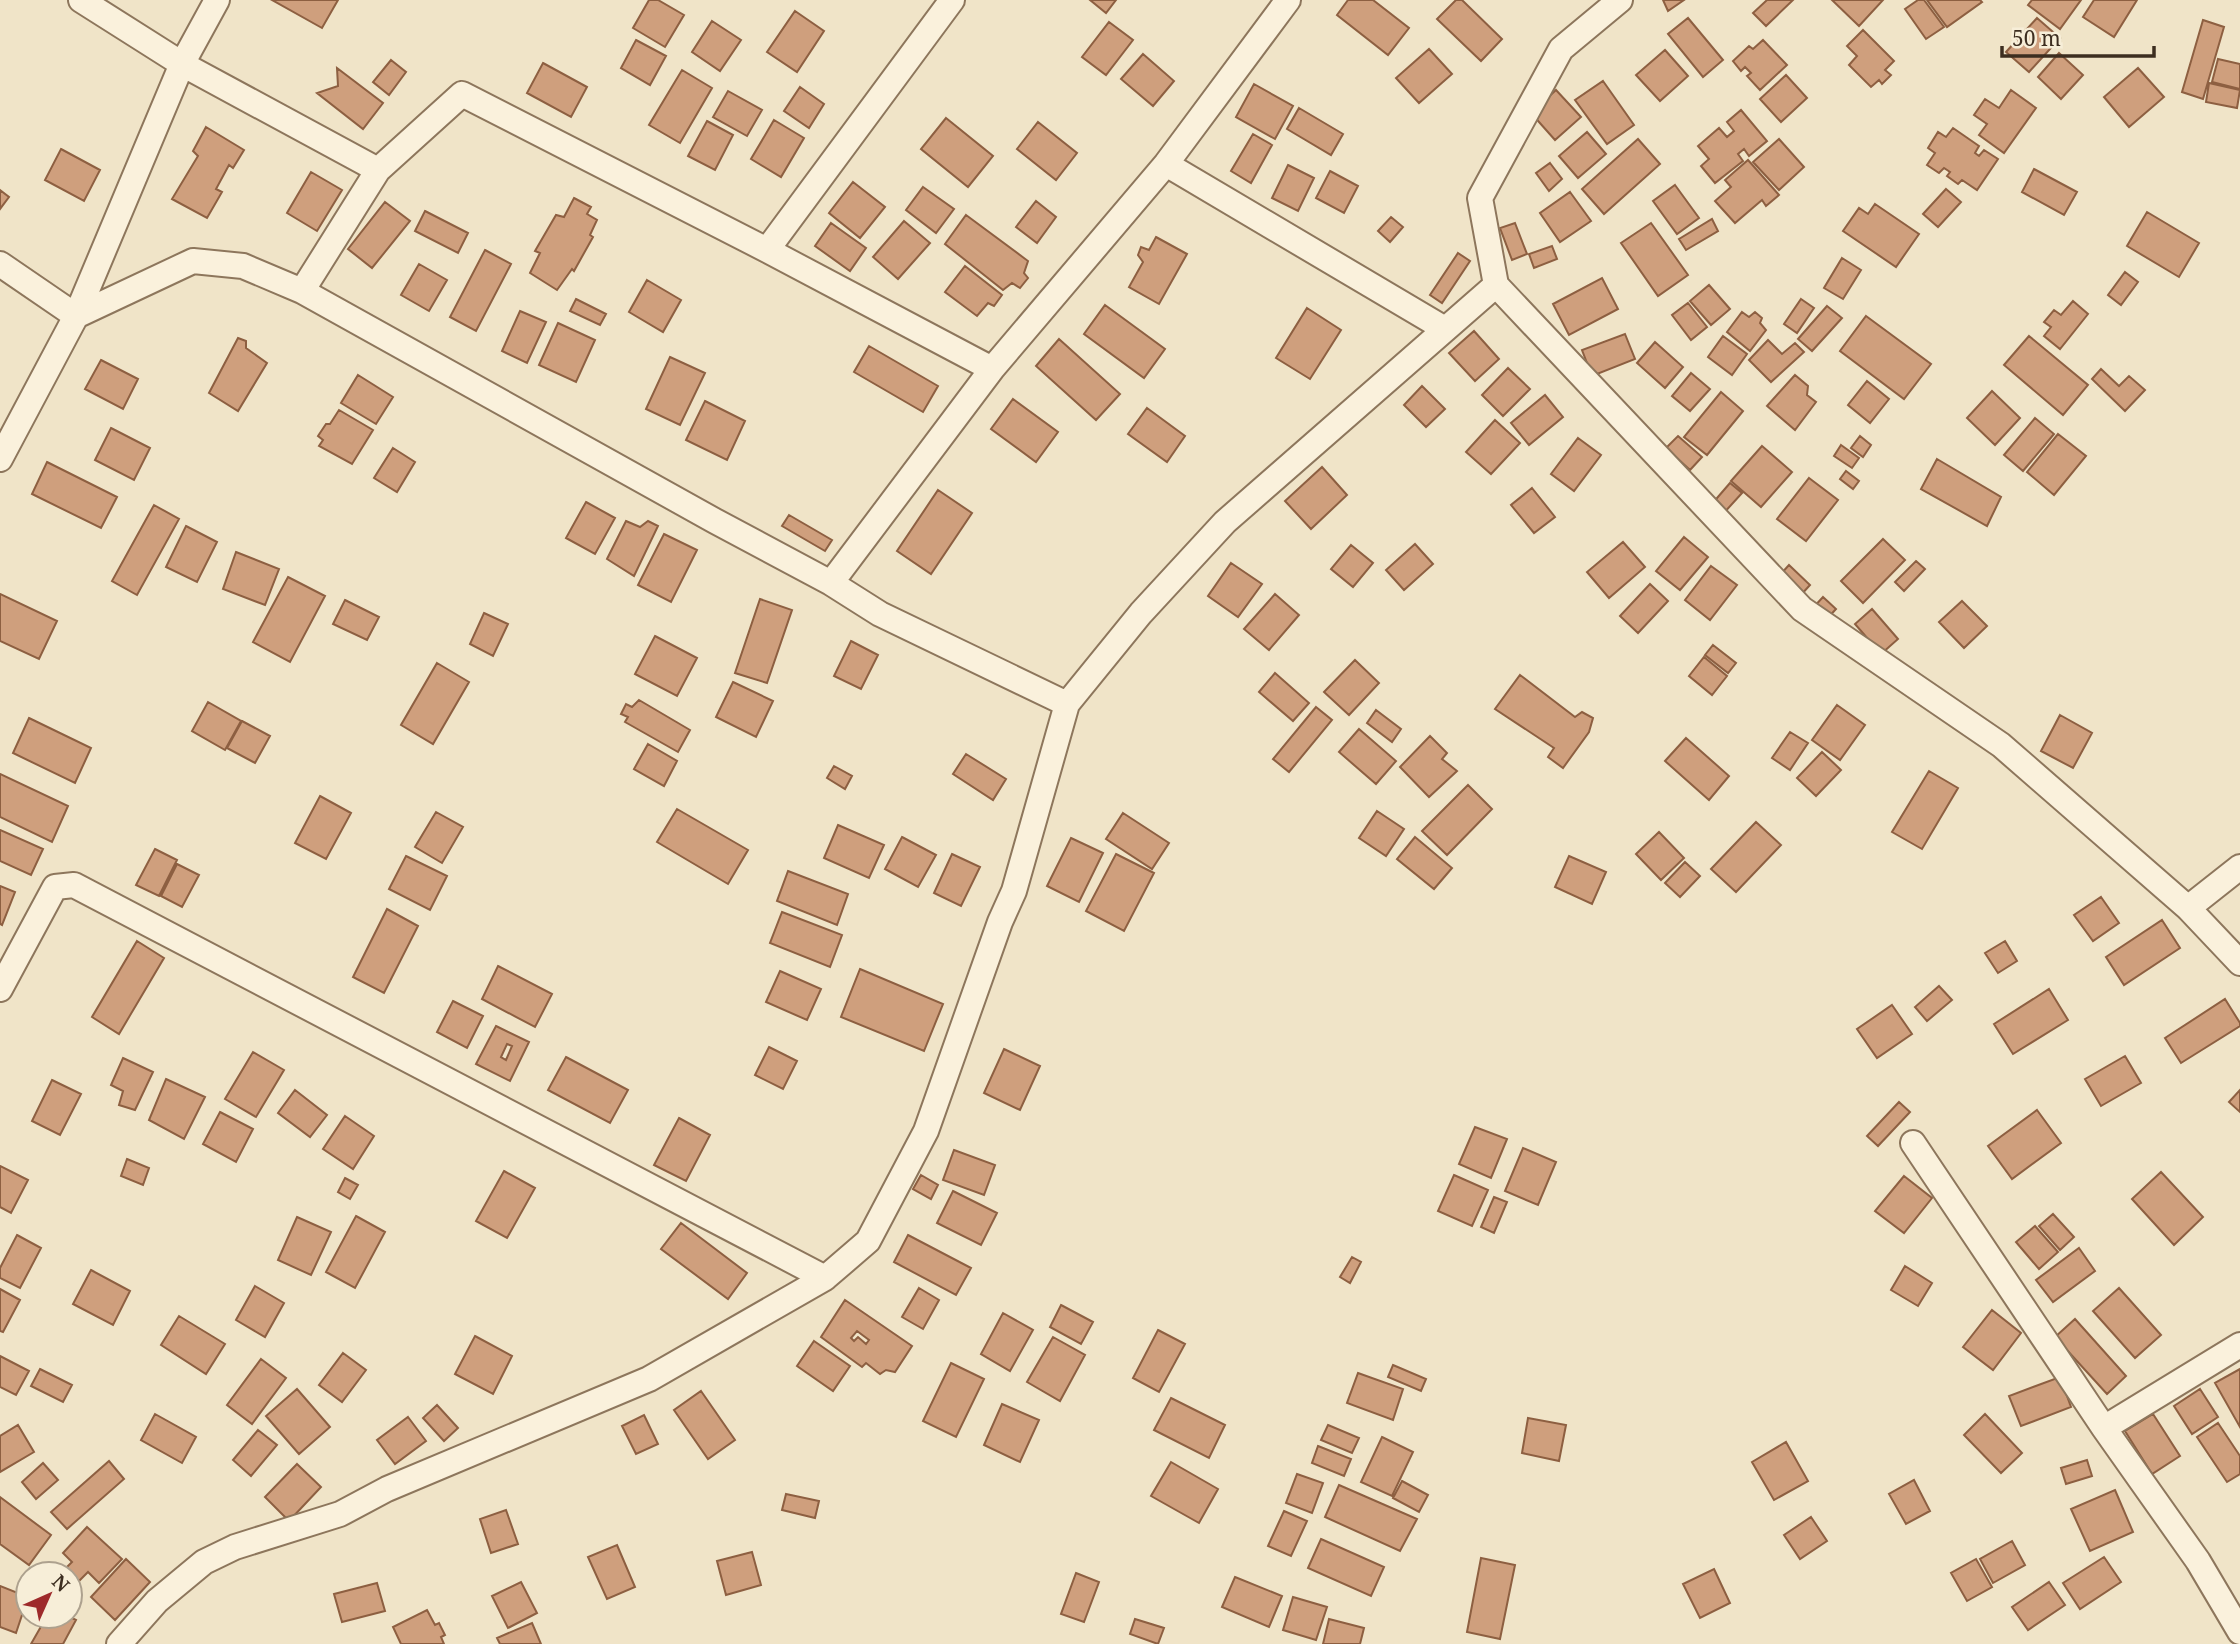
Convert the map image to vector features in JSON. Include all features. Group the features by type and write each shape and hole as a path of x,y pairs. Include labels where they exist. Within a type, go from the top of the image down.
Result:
{"street":[{"path":"81,0 182,64 378,170"},
{"path":"0,458 76,316 182,64 217,0"},
{"path":"767,250 952,0"},
{"path":"831,583 992,369 1166,164 1288,0"},
{"path":"1620,0 1561,49 1480,198 1496,285 1802,609 2001,745 2188,908 2240,963"},
{"path":"302,290 378,170 462,94 992,369"},
{"path":"1166,164 1445,329"},
{"path":"76,316 193,261 243,266 302,290 680,502 831,583 880,614 1067,704"},
{"path":"0,264 76,316"},
{"path":"119,1644 157,1601 204,1562 235,1546 340,1514 387,1489 649,1379 825,1278 868,1241 926,1131 1000,922 1014,891 1067,704 1141,614 1225,522 1496,285"},
{"path":"2188,908 2240,867"},
{"path":"0,989 55,887 74,885 825,1278"},
{"path":"1913,1143 2104,1429 2198,1561 2240,1632"},
{"path":"2104,1429 2240,1345"},
{"path":"2230,1644 2240,1639"}],"building":[{"path":"272,0 338,0 322,28"},
{"path":"649,0 658,0 684,15 665,47 633,28"},
{"path":"1090,0 1116,0 1106,13"},
{"path":"1348,0 1373,0 1409,28 1388,55 1337,15"},
{"path":"1456,0 1462,0 1502,39 1481,61 1437,19"},
{"path":"1663,0 1684,0 1668,11"},
{"path":"1767,0 1793,0 1766,26 1753,13"},
{"path":"1832,0 1883,0 1859,26"},
{"path":"1918,0 1924,0 1944,27 1926,39 1905,9"},
{"path":"1927,0 1980,0 1982,2 1947,27"},
{"path":"2032,0 2081,0 2060,29 2028,5"},
{"path":"2094,0 2137,0 2114,37 2083,17"},
{"path":"795,11 824,31 797,72 767,52"},
{"path":"1688,18 1723,60 1703,77 1668,34"},
{"path":"2037,18 2060,38 2029,72 2006,52"},
{"path":"2203,20 2224,27 2203,99 2182,92"},
{"path":"712,21 741,40 720,71 692,52"},
{"path":"1109,22 1133,40 1106,75 1082,57"},
{"path":"1863,30 1894,61 1885,70 1891,75 1882,84 1879,80 1871,87 1849,65 1857,56 1847,46"},
{"path":"636,40 666,56 650,85 621,68"},
{"path":"1763,40 1787,65 1760,90 1747,76 1751,73 1745,67 1741,71 1733,61 1749,46 1753,49"},
{"path":"1429,49 1452,74 1419,103 1396,78"},
{"path":"1665,50 1688,76 1660,101 1636,75"},
{"path":"2059,53 2083,75 2061,99 2038,77"},
{"path":"1143,54 1174,81 1153,106 1121,79"},
{"path":"2218,59 2240,64 2240,89 2212,82"},
{"path":"391,60 406,72 389,95 373,82"},
{"path":"543,63 587,87 571,117 527,93"},
{"path":"337,68 383,103 363,129 317,93 338,86"},
{"path":"2138,68 2164,97 2129,127 2104,97"},
{"path":"682,70 712,88 680,143 649,125"},
{"path":"1786,75 1807,98 1781,122 1760,99"},
{"path":"1603,81 1634,125 1607,144 1575,100"},
{"path":"2209,83 2240,90 2237,108 2206,102"},
{"path":"1254,84 1293,106 1275,139 1236,117"},
{"path":"800,87 824,104 809,128 784,111"},
{"path":"1556,90 1581,117 1555,140 1531,113"},
{"path":"2011,90 2036,108 2004,153 1979,135 1987,124 1974,115 1985,99 1999,108"},
{"path":"728,91 762,110 747,136 713,117"},
{"path":"1299,108 1343,134 1331,155 1287,129"},
{"path":"1741,110 1767,141 1749,156 1744,149 1738,154 1743,161 1715,183 1701,166 1709,159 1698,146 1719,128 1727,137 1734,131 1727,122"},
{"path":"946,118 993,156 968,187 921,149"},
{"path":"774,120 804,138 781,177 751,159"},
{"path":"707,121 733,135 715,170 688,156"},
{"path":"1038,122 1077,153 1056,180 1017,149"},
{"path":"206,127 244,150 233,168 229,165 216,189 222,192 207,218 172,199 198,156 193,151"},
{"path":"1953,128 1979,146 1975,153 1979,156 1984,150 1998,159 1977,190 1962,180 1958,184 1947,176 1950,172 1944,168 1939,173 1927,165 1935,153 1928,148 1938,132 1946,137"},
{"path":"1587,132 1606,154 1578,178 1559,156"},
{"path":"1253,134 1272,145 1251,183 1231,171"},
{"path":"1638,139 1660,164 1604,214 1582,189"},
{"path":"1779,139 1804,167 1779,190 1753,162"},
{"path":"61,149 100,170 84,201 45,180"},
{"path":"1748,160 1779,195 1766,206 1762,200 1735,223 1715,201 1731,187 1725,180"},
{"path":"1550,163 1562,179 1549,191 1536,173"},
{"path":"1288,165 1314,178 1298,211 1272,198"},
{"path":"2034,169 2077,192 2064,215 2022,192"},
{"path":"1330,171 1358,186 1344,213 1316,198"},
{"path":"311,172 342,190 317,231 287,213"},
{"path":"853,182 885,207 860,238 829,213"},
{"path":"1675,185 1699,218 1677,234 1653,201"},
{"path":"923,187 954,209 936,233 906,210"},
{"path":"1946,189 1961,202 1938,227 1923,214"},
{"path":"0,190 9,197 0,209"},
{"path":"1570,192 1591,221 1560,242 1540,213"},
{"path":"574,198 591,207 587,214 597,220 590,235 593,237 574,271 572,269 557,290 530,273 540,253 535,251 556,215 564,217"},
{"path":"1036,201 1056,217 1037,243 1016,227"},
{"path":"385,202 410,221 372,268 348,249"},
{"path":"1875,204 1919,234 1896,267 1843,231 1859,208 1868,214"},
{"path":"425,211 468,233 458,253 415,231"},
{"path":"2147,212 2199,243 2179,277 2127,246"},
{"path":"966,215 1028,261 1024,273 1028,278 1020,288 1012,283 1003,290 945,244"},
{"path":"1391,217 1403,227 1390,242 1378,231"},
{"path":"1712,219 1718,231 1686,250 1679,239"},
{"path":"904,221 930,243 898,279 873,257"},
{"path":"831,223 866,248 850,271 815,246"},
{"path":"1515,223 1527,254 1512,260 1500,228"},
{"path":"1651,223 1688,275 1658,296 1621,243"},
{"path":"1156,237 1187,254 1159,304 1129,287 1143,262 1138,255 1141,247 1149,250"},
{"path":"1552,246 1557,259 1534,268 1529,254"},
{"path":"485,250 511,264 476,331 450,317"},
{"path":"1458,253 1470,261 1442,303 1430,295"},
{"path":"1842,258 1861,270 1843,299 1824,288"},
{"path":"419,264 447,280 429,311 401,295"},
{"path":"965,266 1002,295 994,306 988,303 977,316 945,292"},
{"path":"2125,272 2138,282 2121,305 2108,295"},
{"path":"1602,278 1618,309 1569,335 1553,304"},
{"path":"647,280 681,300 663,332 629,312"},
{"path":"1709,285 1730,309 1711,325 1690,301"},
{"path":"576,299 606,314 600,325 570,311"},
{"path":"1801,299 1814,308 1797,333 1784,324"},
{"path":"2073,301 2088,314 2060,349 2044,336 2051,327 2044,322 2054,310 2061,315"},
{"path":"1688,303 1707,327 1691,340 1672,315"},
{"path":"1105,305 1165,349 1144,378 1084,334"},
{"path":"1827,306 1842,318 1812,351 1798,339"},
{"path":"1307,308 1341,330 1310,379 1276,358"},
{"path":"520,311 546,322 527,363 502,351"},
{"path":"1742,312 1749,317 1755,312 1762,318 1760,323 1766,330 1750,351 1727,332"},
{"path":"1866,316 1931,364 1904,399 1840,351"},
{"path":"558,323 595,340 576,382 539,365"},
{"path":"1474,331 1499,359 1475,381 1449,353"},
{"path":"1625,334 1635,359 1592,376 1582,350"},
{"path":"1723,336 1747,354 1732,375 1708,357"},
{"path":"2029,336 2088,385 2063,415 2004,365"},
{"path":"238,338 246,341 246,348 267,363 238,411 209,393"},
{"path":"1059,339 1120,394 1096,420 1036,366"},
{"path":"1768,340 1782,354 1795,343 1804,352 1771,382 1749,360"},
{"path":"1655,342 1683,367 1665,388 1637,363"},
{"path":"869,346 938,386 923,412 854,372"},
{"path":"670,357 705,373 680,425 646,409"},
{"path":"101,360 138,379 123,409 85,389"},
{"path":"1508,368 1530,389 1503,416 1482,395"},
{"path":"2101,369 2119,386 2129,376 2145,390 2125,411 2092,379"},
{"path":"1691,373 1710,389 1690,411 1672,396"},
{"path":"358,375 393,397 376,424 341,403"},
{"path":"1795,375 1808,386 1807,395 1816,402 1795,430 1767,406"},
{"path":"1867,381 1889,399 1870,423 1848,405"},
{"path":"1422,386 1445,409 1426,427 1404,405"},
{"path":"1992,391 2020,418 1995,445 1967,418"},
{"path":"1721,392 1743,411 1707,455 1684,437"},
{"path":"1545,395 1563,417 1529,445 1511,423"},
{"path":"1013,399 1058,432 1036,462 991,429"},
{"path":"705,401 745,421 727,460 686,440"},
{"path":"1147,408 1185,436 1167,462 1128,434"},
{"path":"339,410 373,430 352,464 319,446 323,440 318,436"},
{"path":"2035,418 2054,434 2023,471 2004,455"},
{"path":"1495,420 1520,443 1491,474 1466,452"},
{"path":"111,428 150,448 134,480 95,460"},
{"path":"2058,434 2086,456 2054,495 2027,472"},
{"path":"1678,436 1702,457 1690,470 1666,448"},
{"path":"1860,436 1871,445 1863,457 1851,448"},
{"path":"1578,438 1601,455 1574,491 1551,474"},
{"path":"1841,445 1859,458 1852,468 1834,456"},
{"path":"1762,446 1792,472 1761,507 1731,481"},
{"path":"393,448 415,462 397,492 374,478"},
{"path":"1937,459 2001,497 1987,526 1921,489"},
{"path":"47,462 117,497 101,528 32,494"},
{"path":"1322,467 1347,495 1311,529 1285,501"},
{"path":"1846,471 1859,481 1853,489 1840,479"},
{"path":"1809,478 1838,500 1806,541 1777,519"},
{"path":"1730,483 1742,493 1722,515 1711,505"},
{"path":"1532,488 1555,517 1534,533 1511,505"},
{"path":"938,490 972,513 931,574 897,551"},
{"path":"586,502 615,518 595,554 566,538"},
{"path":"154,505 179,519 137,595 112,581"},
{"path":"789,515 832,540 825,551 782,526"},
{"path":"626,521 640,527 648,521 658,526 634,576 607,559"},
{"path":"186,526 217,542 197,582 166,567"},
{"path":"664,534 697,550 671,602 638,585"},
{"path":"1684,537 1708,557 1680,590 1656,571"},
{"path":"1883,539 1905,560 1863,603 1841,581"},
{"path":"1623,542 1645,567 1609,598 1587,572"},
{"path":"1415,544 1433,564 1404,590 1386,570"},
{"path":"1351,545 1373,563 1353,587 1331,569"},
{"path":"236,552 279,569 265,605 223,589"},
{"path":"1916,561 1925,569 1904,591 1895,582"},
{"path":"1231,563 1262,584 1238,617 1208,596"},
{"path":"1789,565 1810,585 1800,596 1779,576"},
{"path":"1711,566 1737,585 1710,620 1685,600"},
{"path":"288,577 325,596 290,662 253,642"},
{"path":"1650,584 1668,601 1638,633 1620,616"},
{"path":"0,594 57,621 39,659 0,641"},
{"path":"1275,594 1299,615 1269,650 1244,629"},
{"path":"1823,597 1836,609 1825,621 1812,609"},
{"path":"760,599 792,610 767,683 735,673"},
{"path":"345,600 379,617 367,640 333,624"},
{"path":"1962,601 1987,626 1964,648 1939,622"},
{"path":"1872,609 1898,639 1881,654 1855,624"},
{"path":"484,613 508,624 493,656 470,644"},
{"path":"655,636 697,658 677,696 635,674"},
{"path":"851,641 878,655 861,689 834,676"},
{"path":"1713,645 1736,663 1728,673 1705,655"},
{"path":"1704,657 1727,676 1712,695 1689,676"},
{"path":"1355,660 1379,683 1349,715 1324,692"},
{"path":"437,663 469,682 433,744 401,725"},
{"path":"1275,673 1309,703 1293,721 1259,692"},
{"path":"1520,675 1575,717 1582,712 1593,718 1589,732 1563,768 1548,757 1554,748 1495,709"},
{"path":"733,682 773,701 756,737 716,717"},
{"path":"639,700 690,730 678,752 625,722 628,717 621,714 626,704 632,707"},
{"path":"208,702 241,721 225,750 192,731"},
{"path":"1837,705 1865,725 1840,760 1812,740"},
{"path":"1316,707 1332,720 1289,772 1273,759"},
{"path":"1376,710 1401,729 1392,742 1367,723"},
{"path":"2060,715 2092,733 2073,768 2041,751"},
{"path":"29,718 91,748 75,783 13,753"},
{"path":"242,721 270,736 255,763 227,748"},
{"path":"1359,729 1396,761 1376,784 1339,752"},
{"path":"1790,732 1808,743 1790,770 1772,758"},
{"path":"1430,736 1447,753 1442,759 1457,771 1429,797 1400,767"},
{"path":"1686,738 1729,776 1709,800 1665,761"},
{"path":"648,744 677,761 664,786 634,769"},
{"path":"1822,752 1841,770 1816,796 1797,778"},
{"path":"966,754 1006,779 993,800 953,774"},
{"path":"834,766 852,776 845,789 827,778"},
{"path":"1929,771 1958,788 1922,849 1892,832"},
{"path":"0,774 68,806 52,842 0,817"},
{"path":"1468,785 1492,809 1447,855 1422,831"},
{"path":"320,796 351,813 326,859 295,843"},
{"path":"677,809 748,850 728,884 657,842"},
{"path":"1377,811 1404,829 1386,856 1359,838"},
{"path":"436,812 463,827 442,863 415,847"},
{"path":"1123,813 1169,843 1152,869 1106,839"},
{"path":"1756,822 1781,845 1736,892 1711,869"},
{"path":"838,825 884,845 869,878 824,858"},
{"path":"0,830 43,849 31,875 0,861"},
{"path":"1659,832 1684,858 1661,880 1636,854"},
{"path":"902,837 936,855 918,887 885,869"},
{"path":"1415,837 1452,868 1434,889 1397,859"},
{"path":"1071,838 1103,853 1079,902 1047,886"},
{"path":"155,849 177,860 159,896 136,885"},
{"path":"952,854 980,867 961,906 934,893"},
{"path":"1116,854 1154,873 1124,931 1086,911"},
{"path":"406,856 447,876 430,910 389,889"},
{"path":"1569,856 1606,872 1592,904 1555,887"},
{"path":"1685,862 1700,876 1680,897 1665,883"},
{"path":"177,864 199,875 182,907 161,896"},
{"path":"788,871 848,894 837,925 777,901"},
{"path":"0,886 15,892 2,925 0,924"},
{"path":"2101,897 2119,923 2093,941 2074,915"},
{"path":"387,909 418,926 384,993 353,977"},
{"path":"782,912 842,935 830,967 770,943"},
{"path":"2162,920 2180,948 2124,985 2106,957"},
{"path":"137,941 164,958 119,1034 92,1017"},
{"path":"2005,941 2017,961 1998,973 1985,953"},
{"path":"498,966 552,994 535,1027 482,999"},
{"path":"860,969 943,1004 924,1051 841,1017"},
{"path":"780,971 821,989 807,1020 766,1002"},
{"path":"1939,986 1952,1000 1927,1021 1915,1007"},
{"path":"2049,989 2068,1020 2013,1054 1994,1024"},
{"path":"2225,999 2240,1026 2181,1063 2165,1038"},
{"path":"453,1001 483,1016 467,1048 437,1032"},
{"path":"1892,1005 1912,1034 1877,1058 1857,1029"},
{"path":"496,1026 529,1042 510,1081 476,1064","holes":["507,1044 512,1046 506,1060 501,1057"]},
{"path":"769,1047 797,1061 783,1089 755,1075"},
{"path":"1004,1049 1040,1066 1020,1110 984,1093"},
{"path":"253,1052 284,1070 256,1117 225,1099"},
{"path":"2125,1056 2141,1083 2101,1106 2085,1079"},
{"path":"566,1057 628,1090 610,1123 548,1090"},
{"path":"123,1058 153,1072 135,1110 119,1105 123,1091 111,1085"},
{"path":"166,1079 205,1097 184,1139 149,1120"},
{"path":"52,1080 81,1094 60,1135 32,1121"},
{"path":"295,1090 327,1115 310,1137 278,1113"},
{"path":"2240,1090 2240,1112 2229,1102"},
{"path":"1899,1102 1910,1112 1878,1146 1867,1136"},
{"path":"2037,1110 2061,1143 2012,1179 1988,1146"},
{"path":"220,1112 253,1129 236,1162 203,1144"},
{"path":"345,1116 374,1136 353,1169 323,1149"},
{"path":"679,1118 710,1135 686,1181 654,1165"},
{"path":"1475,1127 1507,1139 1491,1178 1459,1164"},
{"path":"1523,1148 1556,1162 1538,1205 1505,1191"},
{"path":"954,1150 995,1165 984,1195 943,1180"},
{"path":"127,1159 149,1168 143,1185 121,1176"},
{"path":"0,1166 28,1180 11,1213 0,1207"},
{"path":"504,1171 535,1188 507,1238 476,1221"},
{"path":"2161,1172 2203,1217 2174,1245 2132,1199"},
{"path":"921,1175 938,1185 931,1199 913,1189"},
{"path":"1454,1175 1488,1190 1472,1226 1438,1211"},
{"path":"1904,1176 1932,1198 1904,1233 1875,1211"},
{"path":"345,1178 358,1185 350,1199 338,1192"},
{"path":"953,1191 997,1213 981,1245 937,1223"},
{"path":"1494,1197 1507,1202 1494,1233 1481,1227"},
{"path":"2053,1214 2074,1237 2060,1250 2039,1226"},
{"path":"356,1216 385,1232 355,1288 326,1272"},
{"path":"297,1217 331,1232 311,1275 278,1260"},
{"path":"681,1223 747,1273 728,1299 661,1249"},
{"path":"2035,1226 2058,1252 2039,1269 2016,1242"},
{"path":"17,1235 41,1248 20,1288 0,1278 0,1268"},
{"path":"908,1235 971,1268 956,1295 894,1262"},
{"path":"2079,1248 2095,1271 2053,1302 2036,1280"},
{"path":"1352,1257 1361,1262 1350,1283 1340,1277"},
{"path":"1905,1266 1932,1283 1918,1306 1891,1290"},
{"path":"91,1270 130,1291 113,1325 73,1304"},
{"path":"255,1286 284,1303 265,1337 236,1320"},
{"path":"919,1288 939,1300 923,1329 902,1317"},
{"path":"2119,1288 2161,1335 2135,1358 2093,1311"},
{"path":"0,1289 20,1300 3,1332 0,1331"},
{"path":"845,1300 912,1346 895,1372 886,1370 880,1374 866,1363 862,1367 821,1337","holes":["857,1331 869,1340 866,1344 858,1337 854,1341 851,1338"]},
{"path":"1061,1305 1093,1322 1081,1344 1050,1327"},
{"path":"1992,1310 2021,1333 1993,1370 1963,1347"},
{"path":"1003,1313 1033,1330 1010,1371 981,1354"},
{"path":"179,1316 225,1344 206,1374 161,1345"},
{"path":"2075,1319 2126,1376 2107,1394 2055,1337"},
{"path":"1158,1330 1185,1344 1159,1392 1133,1378"},
{"path":"475,1336 512,1356 493,1394 455,1374"},
{"path":"1053,1337 1085,1355 1060,1401 1027,1382"},
{"path":"814,1341 850,1366 833,1391 797,1366"},
{"path":"343,1353 366,1370 342,1402 319,1385"},
{"path":"0,1356 29,1371 16,1395 0,1387"},
{"path":"261,1359 286,1378 252,1424 227,1405"},
{"path":"951,1363 984,1379 956,1437 923,1421"},
{"path":"1393,1365 1426,1379 1421,1391 1388,1377"},
{"path":"40,1369 72,1385 63,1402 31,1386"},
{"path":"2240,1369 2240,1427 2215,1383"},
{"path":"1358,1373 1403,1389 1393,1420 1347,1403"},
{"path":"2060,1377 2071,1407 2021,1426 2009,1396"},
{"path":"297,1389 330,1427 299,1454 266,1416"},
{"path":"2200,1389 2218,1417 2192,1434 2174,1406"},
{"path":"701,1391 735,1440 708,1459 674,1410"},
{"path":"1171,1398 1225,1425 1209,1458 1154,1430"},
{"path":"1002,1404 1039,1420 1020,1462 984,1445"},
{"path":"437,1405 458,1428 444,1441 423,1418"},
{"path":"155,1414 196,1437 182,1463 141,1440"},
{"path":"1985,1414 2022,1453 2001,1473 1964,1435"},
{"path":"2153,1414 2180,1456 2152,1474 2125,1431"},
{"path":"644,1415 658,1444 636,1454 622,1426"},
{"path":"408,1417 426,1441 395,1464 377,1440"},
{"path":"1528,1418 1566,1425 1559,1461 1522,1453"},
{"path":"2218,1423 2240,1456 2240,1474 2227,1482 2197,1437"},
{"path":"18,1425 34,1452 0,1472 0,1436"},
{"path":"1328,1425 1359,1438 1352,1453 1321,1440"},
{"path":"258,1430 277,1445 251,1476 233,1460"},
{"path":"1382,1437 1413,1452 1392,1496 1361,1482"},
{"path":"1786,1442 1808,1481 1774,1500 1752,1462"},
{"path":"1318,1446 1351,1459 1344,1476 1312,1463"},
{"path":"2087,1460 2092,1476 2066,1484 2061,1468"},
{"path":"109,1461 124,1479 67,1529 51,1512"},
{"path":"1171,1462 1218,1489 1199,1523 1151,1496"},
{"path":"43,1463 58,1480 36,1499 22,1482"},
{"path":"297,1464 321,1487 289,1521 265,1497"},
{"path":"1297,1474 1323,1483 1312,1513 1286,1503"},
{"path":"1914,1480 1930,1511 1906,1524 1889,1494"},
{"path":"1402,1481 1428,1495 1419,1512 1393,1498"},
{"path":"1339,1485 1417,1519 1400,1551 1325,1517"},
{"path":"2115,1490 2133,1532 2090,1551 2071,1509"},
{"path":"786,1494 819,1501 815,1518 782,1510"},
{"path":"0,1497 51,1535 33,1560 22,1560 0,1544"},
{"path":"506,1510 518,1544 491,1553 480,1519"},
{"path":"1284,1511 1307,1521 1291,1556 1268,1546"},
{"path":"1811,1517 1827,1541 1800,1559 1784,1535"},
{"path":"87,1527 122,1559 99,1583 88,1572 84,1576 84,1560 70,1560 63,1553"},
{"path":"1321,1539 1384,1567 1371,1596 1308,1568"},
{"path":"2012,1541 2025,1565 1993,1583 1980,1559"},
{"path":"617,1545 635,1587 607,1599 588,1557"},
{"path":"752,1552 761,1585 726,1595 717,1561"},
{"path":"2104,1557 2121,1582 2080,1609 2063,1583"},
{"path":"1481,1558 1515,1565 1500,1639 1467,1632"},
{"path":"126,1559 150,1582 115,1620 91,1597"},
{"path":"1976,1559 1992,1587 1967,1601 1951,1573"},
{"path":"1714,1569 1730,1603 1700,1618 1683,1584"},
{"path":"1076,1573 1099,1582 1084,1622 1061,1614"},
{"path":"1235,1577 1282,1596 1269,1627 1222,1607"},
{"path":"521,1582 537,1613 508,1628 492,1596"},
{"path":"2049,1582 2065,1605 2028,1630 2012,1607"},
{"path":"377,1583 385,1611 342,1622 334,1594"},
{"path":"0,1586 14,1592 14,1630 17,1630 16,1633 0,1627"},
{"path":"1293,1597 1327,1607 1316,1640 1283,1630"},
{"path":"427,1610 435,1625 439,1623 445,1635 441,1637 444,1644 401,1644 393,1627"},
{"path":"1135,1619 1164,1628 1158,1644 1130,1634"},
{"path":"1329,1619 1364,1628 1360,1644 1323,1644"},
{"path":"532,1623 541,1644 500,1644 497,1638"},
{"path":"39,1630 71,1630 63,1644 31,1644"}]}
